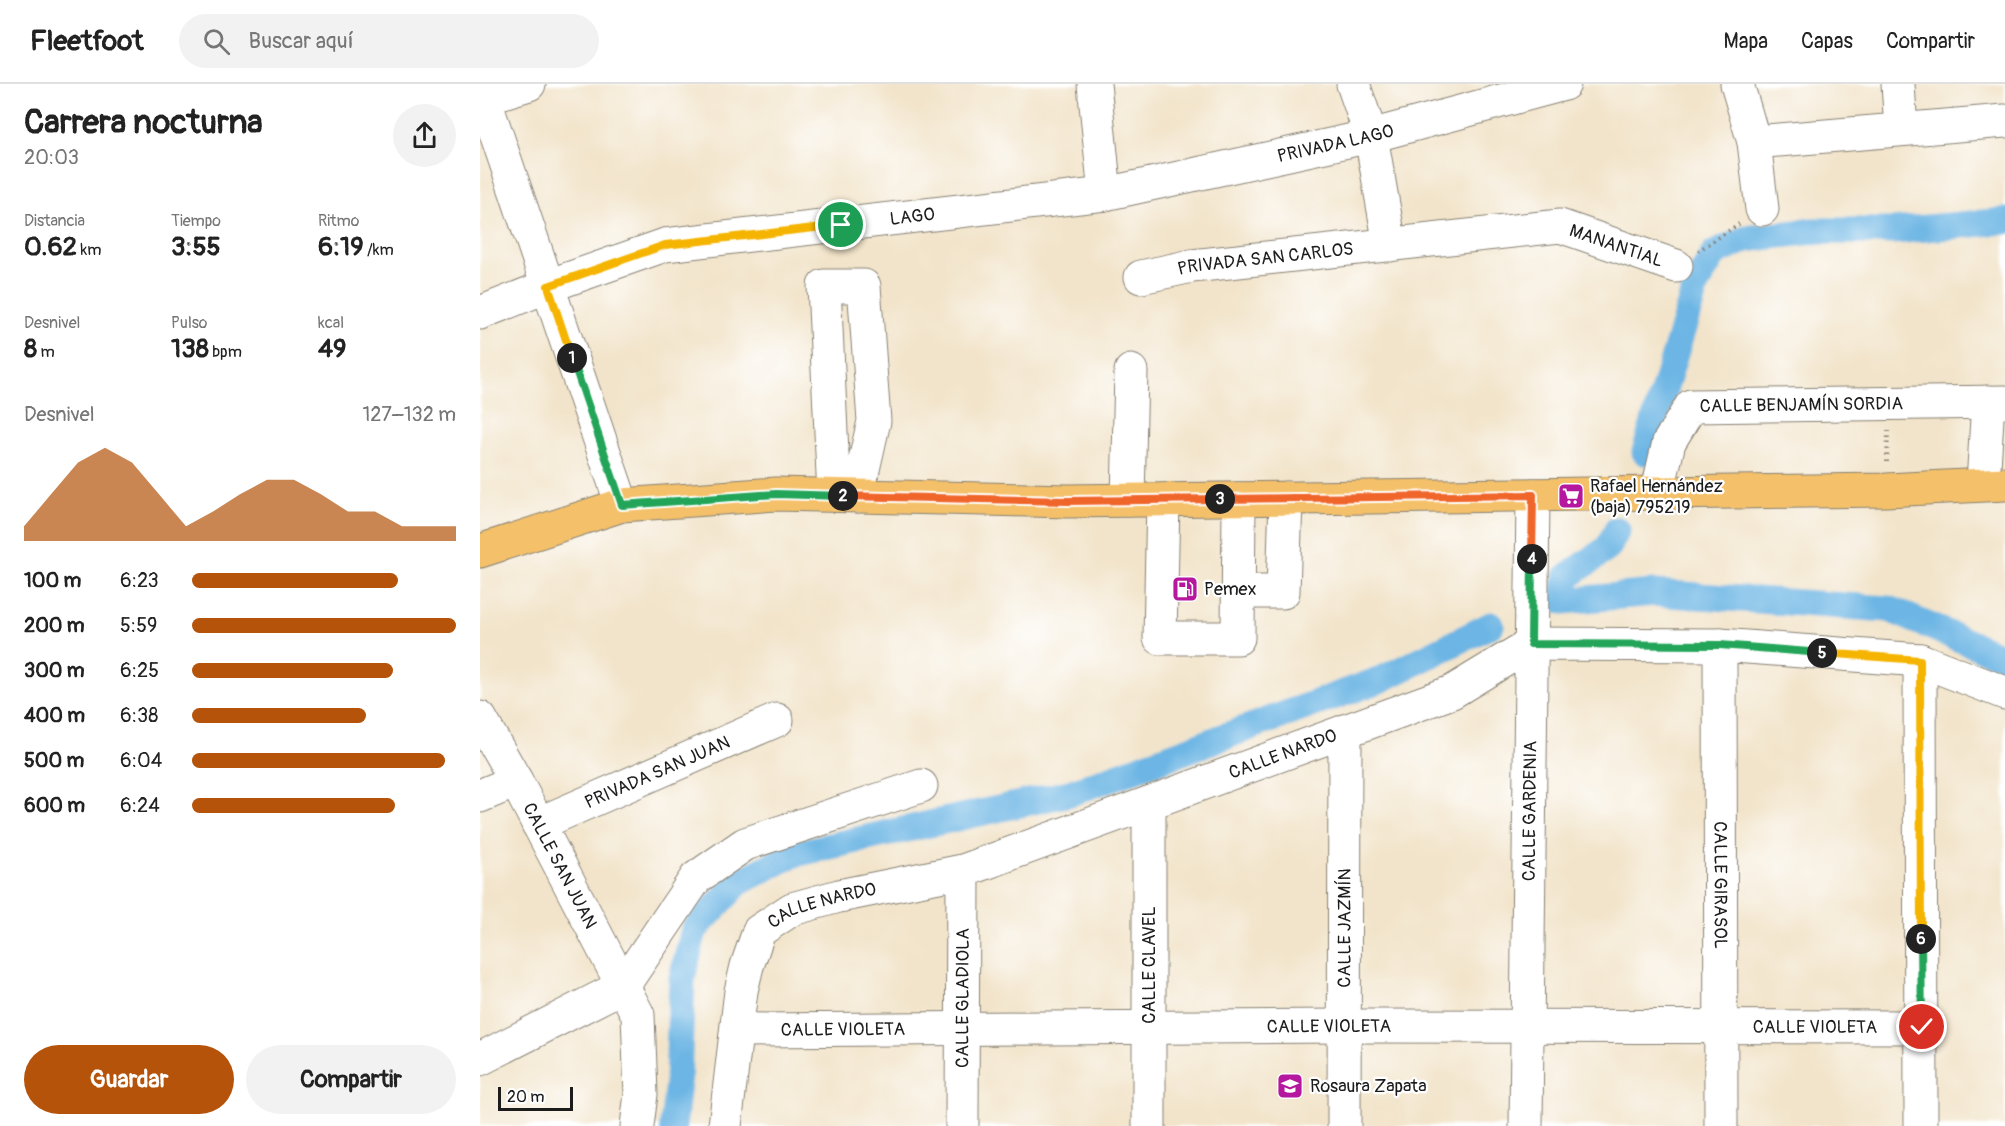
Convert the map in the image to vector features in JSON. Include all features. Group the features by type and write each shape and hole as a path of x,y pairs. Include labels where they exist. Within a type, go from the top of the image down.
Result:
{"main road":[{"path":"480,551 622,505 776,494 1068,501 1886,490 1994,484"}],"street":[{"path":"529,84 481,94 622,505"},
{"path":"1353,84 1371,136 1390,245"},
{"name":"PRIVADA LAGO","path":"1105,194 1371,136 1564,84"},
{"path":"1737,84 1754,142 1762,208"},
{"path":"1898,84 1901,129"},
{"path":"1101,85 1105,194"},
{"path":"1754,142 2005,121"},
{"name":"LAGO","path":"480,313 548,286 665,245 1105,194"},
{"name":"PRIVADA SAN CARLOS","path":"1141,277 1192,266 1560,226"},
{"name":"MANANTIAL","path":"1560,226 1676,266"},
{"path":"824,286 864,286 874,421 845,496 824,286"},
{"path":"1128,500 1131,371"},
{"path":"1994,484 1997,402"},
{"name":"CALLE BENJAMÍN SORDIA","path":"1657,494 1669,442 1691,406 1997,402"},
{"name":"CALLE GARDENIA","path":"1526,1126 1533,495"},
{"path":"1238,592 1283,592 1286,498"},
{"path":"1163,500 1160,638 1238,638 1239,499"},
{"path":"1531,644 1720,645 1920,660 2005,693"},
{"name":"CALLE NARDO","path":"725,1126 741,991 747,966 759,931 792,909 838,896 963,871 1452,692 1531,644"},
{"name":"CALLE GIRASOL","path":"1720,645 1721,1126"},
{"path":"1920,660 1921,1126"},
{"name":"CALLE SAN JUAN","path":"480,718 516,781 638,1015 641,1094 637,1126"},
{"name":"PRIVADA SAN JUAN","path":"538,824 777,720"},
{"name":"CALLE JAZMÍN","path":"1344,1126 1345,731"},
{"path":"480,796 516,781"},
{"path":"480,1059 623,986 696,878 745,844 921,786"},
{"name":"CALLE CLAVEL","path":"1149,803 1149,1126"},
{"name":"CALLE GLADIOLA","path":"962,1126 963,871"},
{"name":"CALLE VIOLETA","path":"737,1030 1345,1026 1922,1027"}],"path":[{"name":"MANANTIAL","path":"1676,266 1762,208"},
{"path":"1886,490 1890,403"}],"waterway":[{"path":"1645,452 1696,285 1714,254 1746,239 1814,231 1893,231 2005,221"},
{"path":"1617,530 1608,548 1567,577 1563,601 1654,593 1889,609 2005,658"},
{"path":"673,1126 678,1083 682,978 694,930 739,882 794,854 1070,793 1382,679 1491,625"}],"place":[{"name":"Rafael Hernández (baja) 795219","path":"1571,496"},
{"name":"Pemex","path":"1185,589"},
{"name":"Rosaura Zapata","path":"1290,1086"}],"route":[{"path":"841,225 665,245 548,286 622,505 776,494 1068,501 1533,495 1531,644 1720,645 1920,660 1922,1027"}]}
